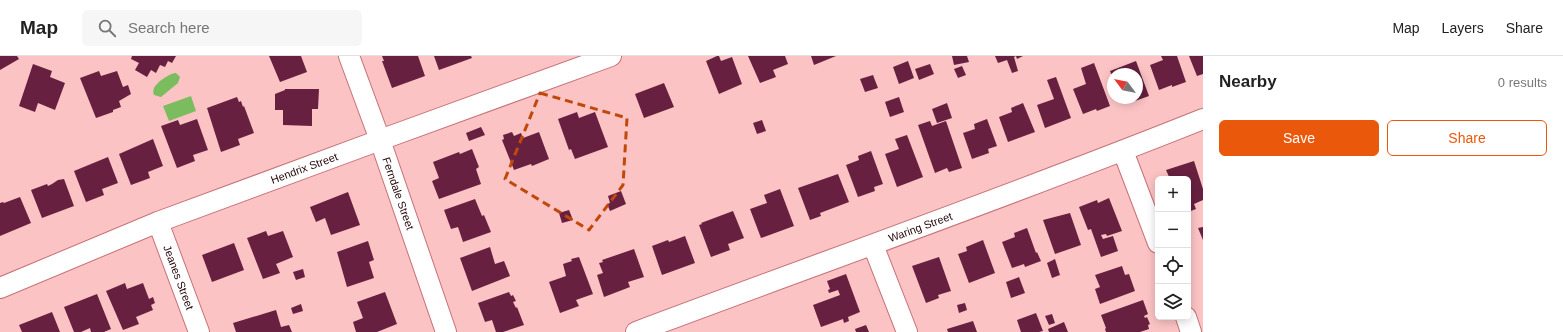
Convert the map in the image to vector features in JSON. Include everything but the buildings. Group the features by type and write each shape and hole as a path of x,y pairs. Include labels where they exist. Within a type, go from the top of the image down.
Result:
{"street":[{"name":"Ferndale Street","path":"349,56 380,140 446,332"},
{"name":"Hendrix Street","path":"0,288 158,222 611,56"},
{"name":"Waring Street","path":"636,332 674,325 873,245 1124,151 1203,119"},
{"path":"1124,151 1155,235"},
{"name":"Jeanes Street","path":"158,222 199,332"},
{"path":"873,245 906,332"},
{"path":"1187,320 1191,332"}],"highlighted area":[{"path":"540,93 627,118 623,185 589,230 505,179"}],"shaded area":[{"path":"176,73 180,77 178,83 161,97 154,95 154,88 158,83 167,76"},
{"path":"191,96 196,111 169,121 163,106"}]}
